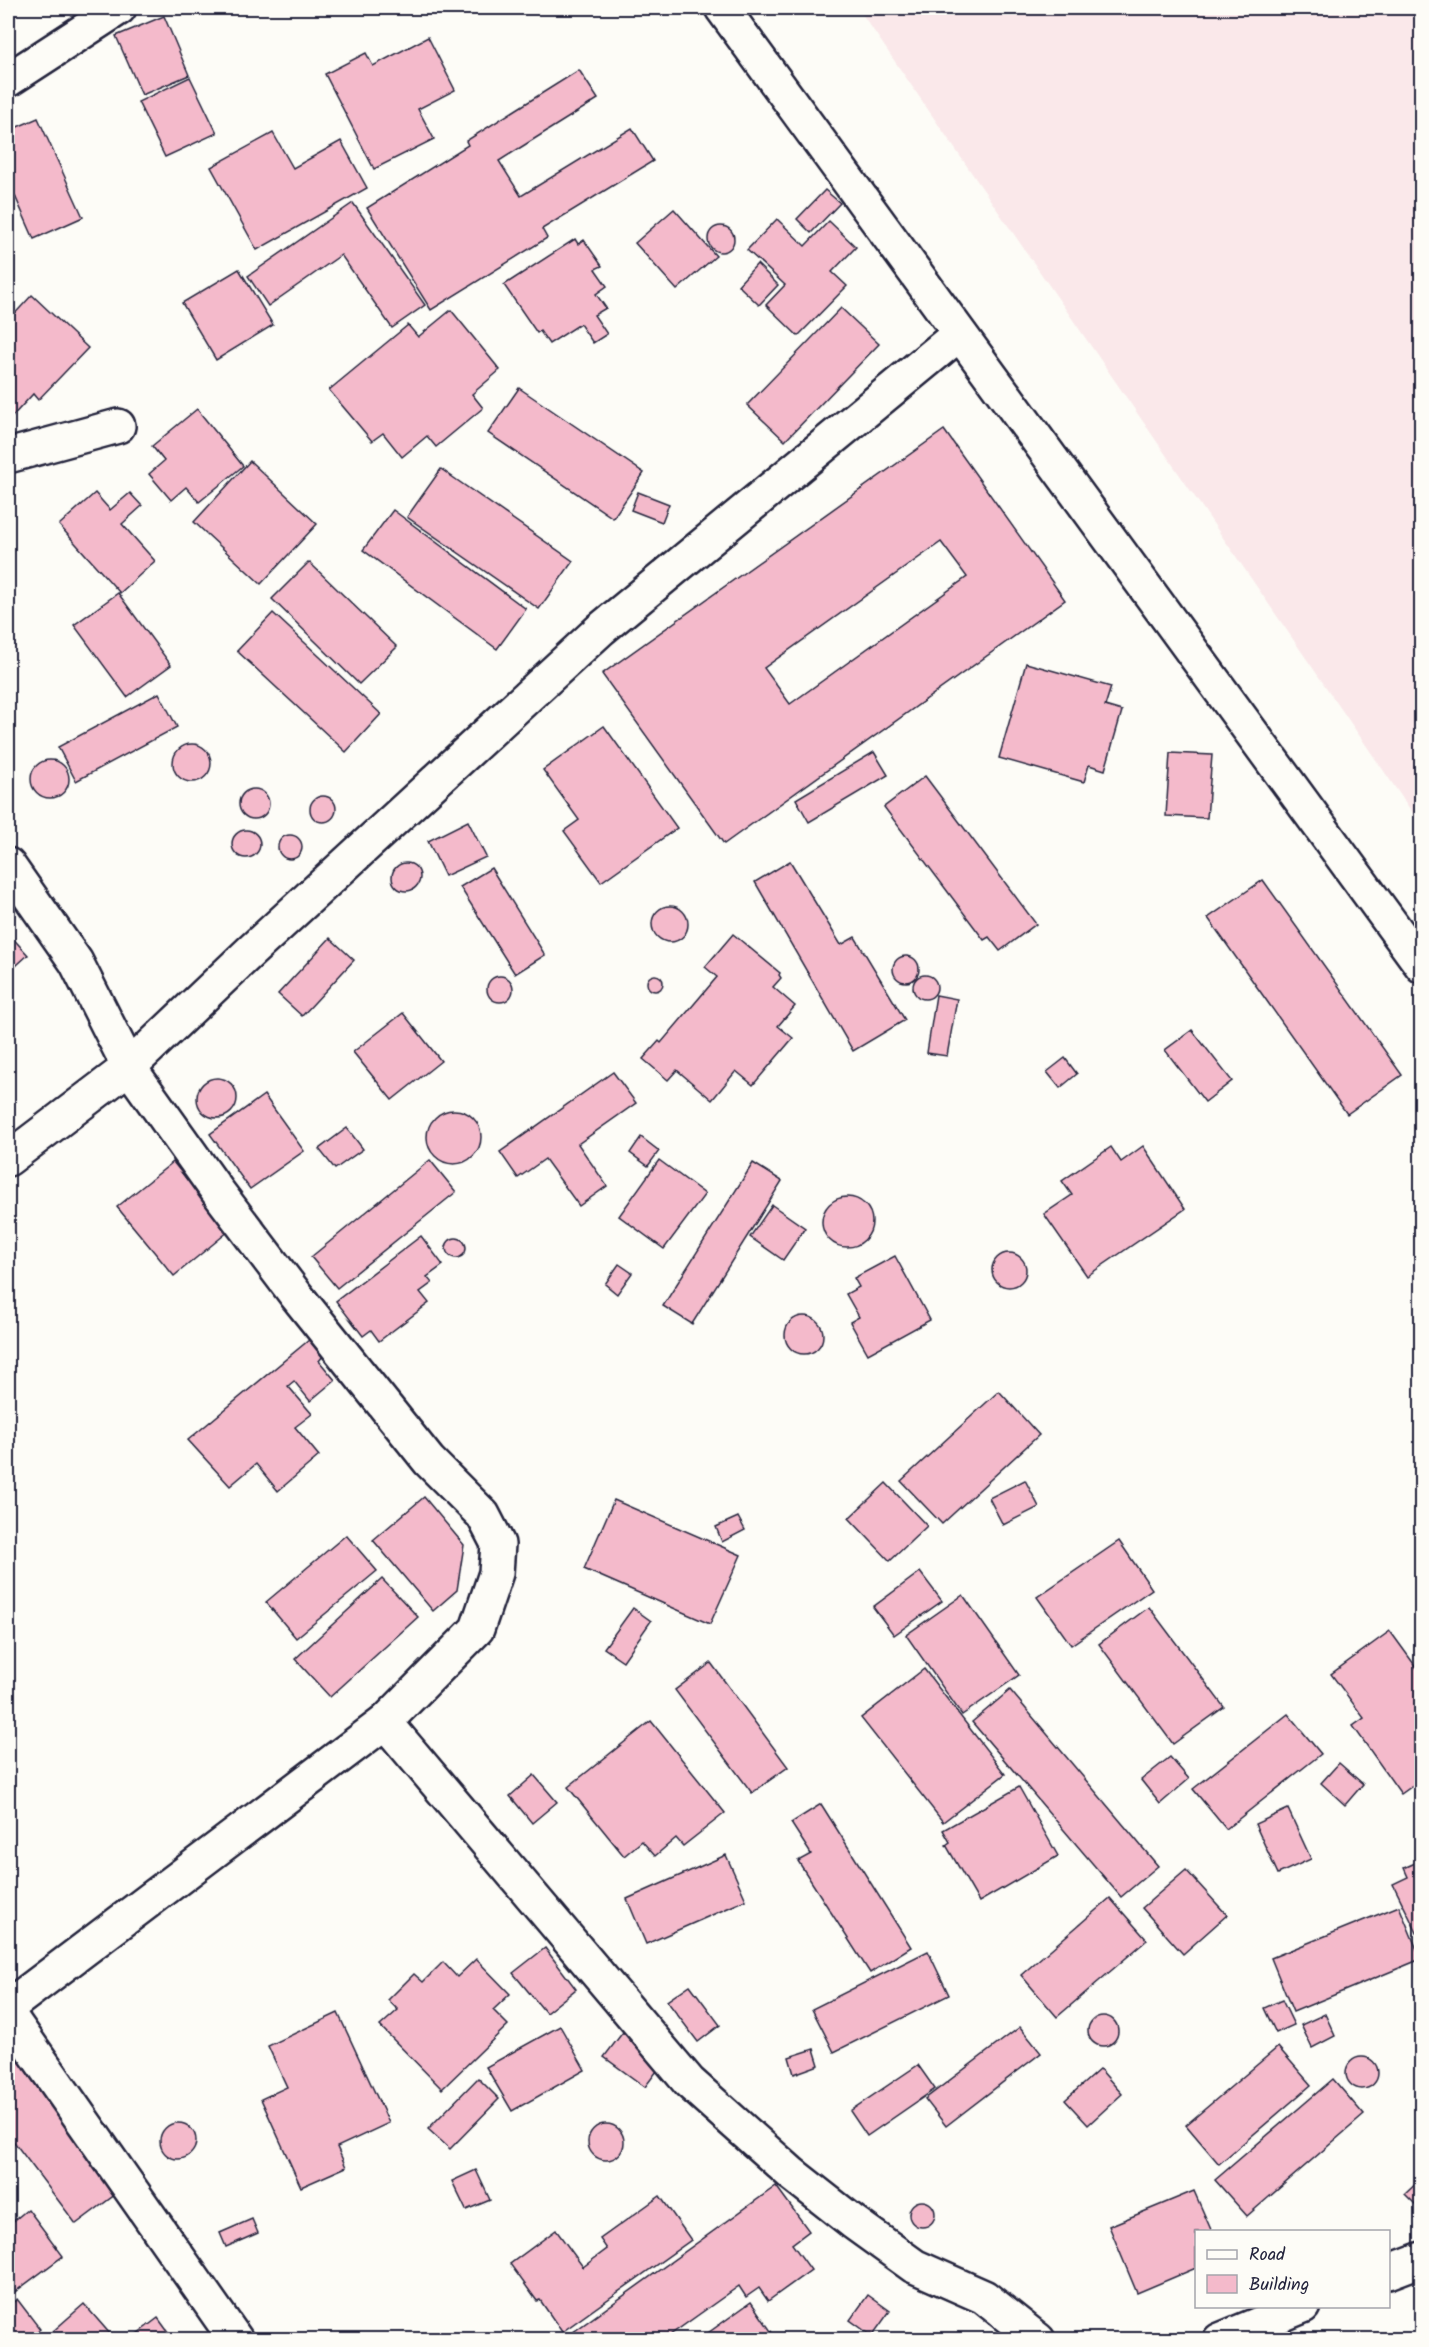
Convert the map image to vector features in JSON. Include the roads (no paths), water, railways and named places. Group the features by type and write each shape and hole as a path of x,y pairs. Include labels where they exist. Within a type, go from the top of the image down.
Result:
{"street":[{"path":"8,80 119,8"},
{"path":"722,8 1422,966"},
{"path":"8,1159 129,1067 601,629 959,334"},
{"path":"8,456 118,426"},
{"path":"8,865 76,962 129,1067 218,1192 429,1461 483,1515 498,1544 496,1573 477,1629 385,1722 8,2007"},
{"path":"385,1722 689,2082 792,2174 853,2222 914,2266 984,2297 1038,2340"},
{"path":"8,2014 236,2340"},
{"path":"1390,2272 1422,2259"},
{"path":"1220,2340 1300,2308"}]}
